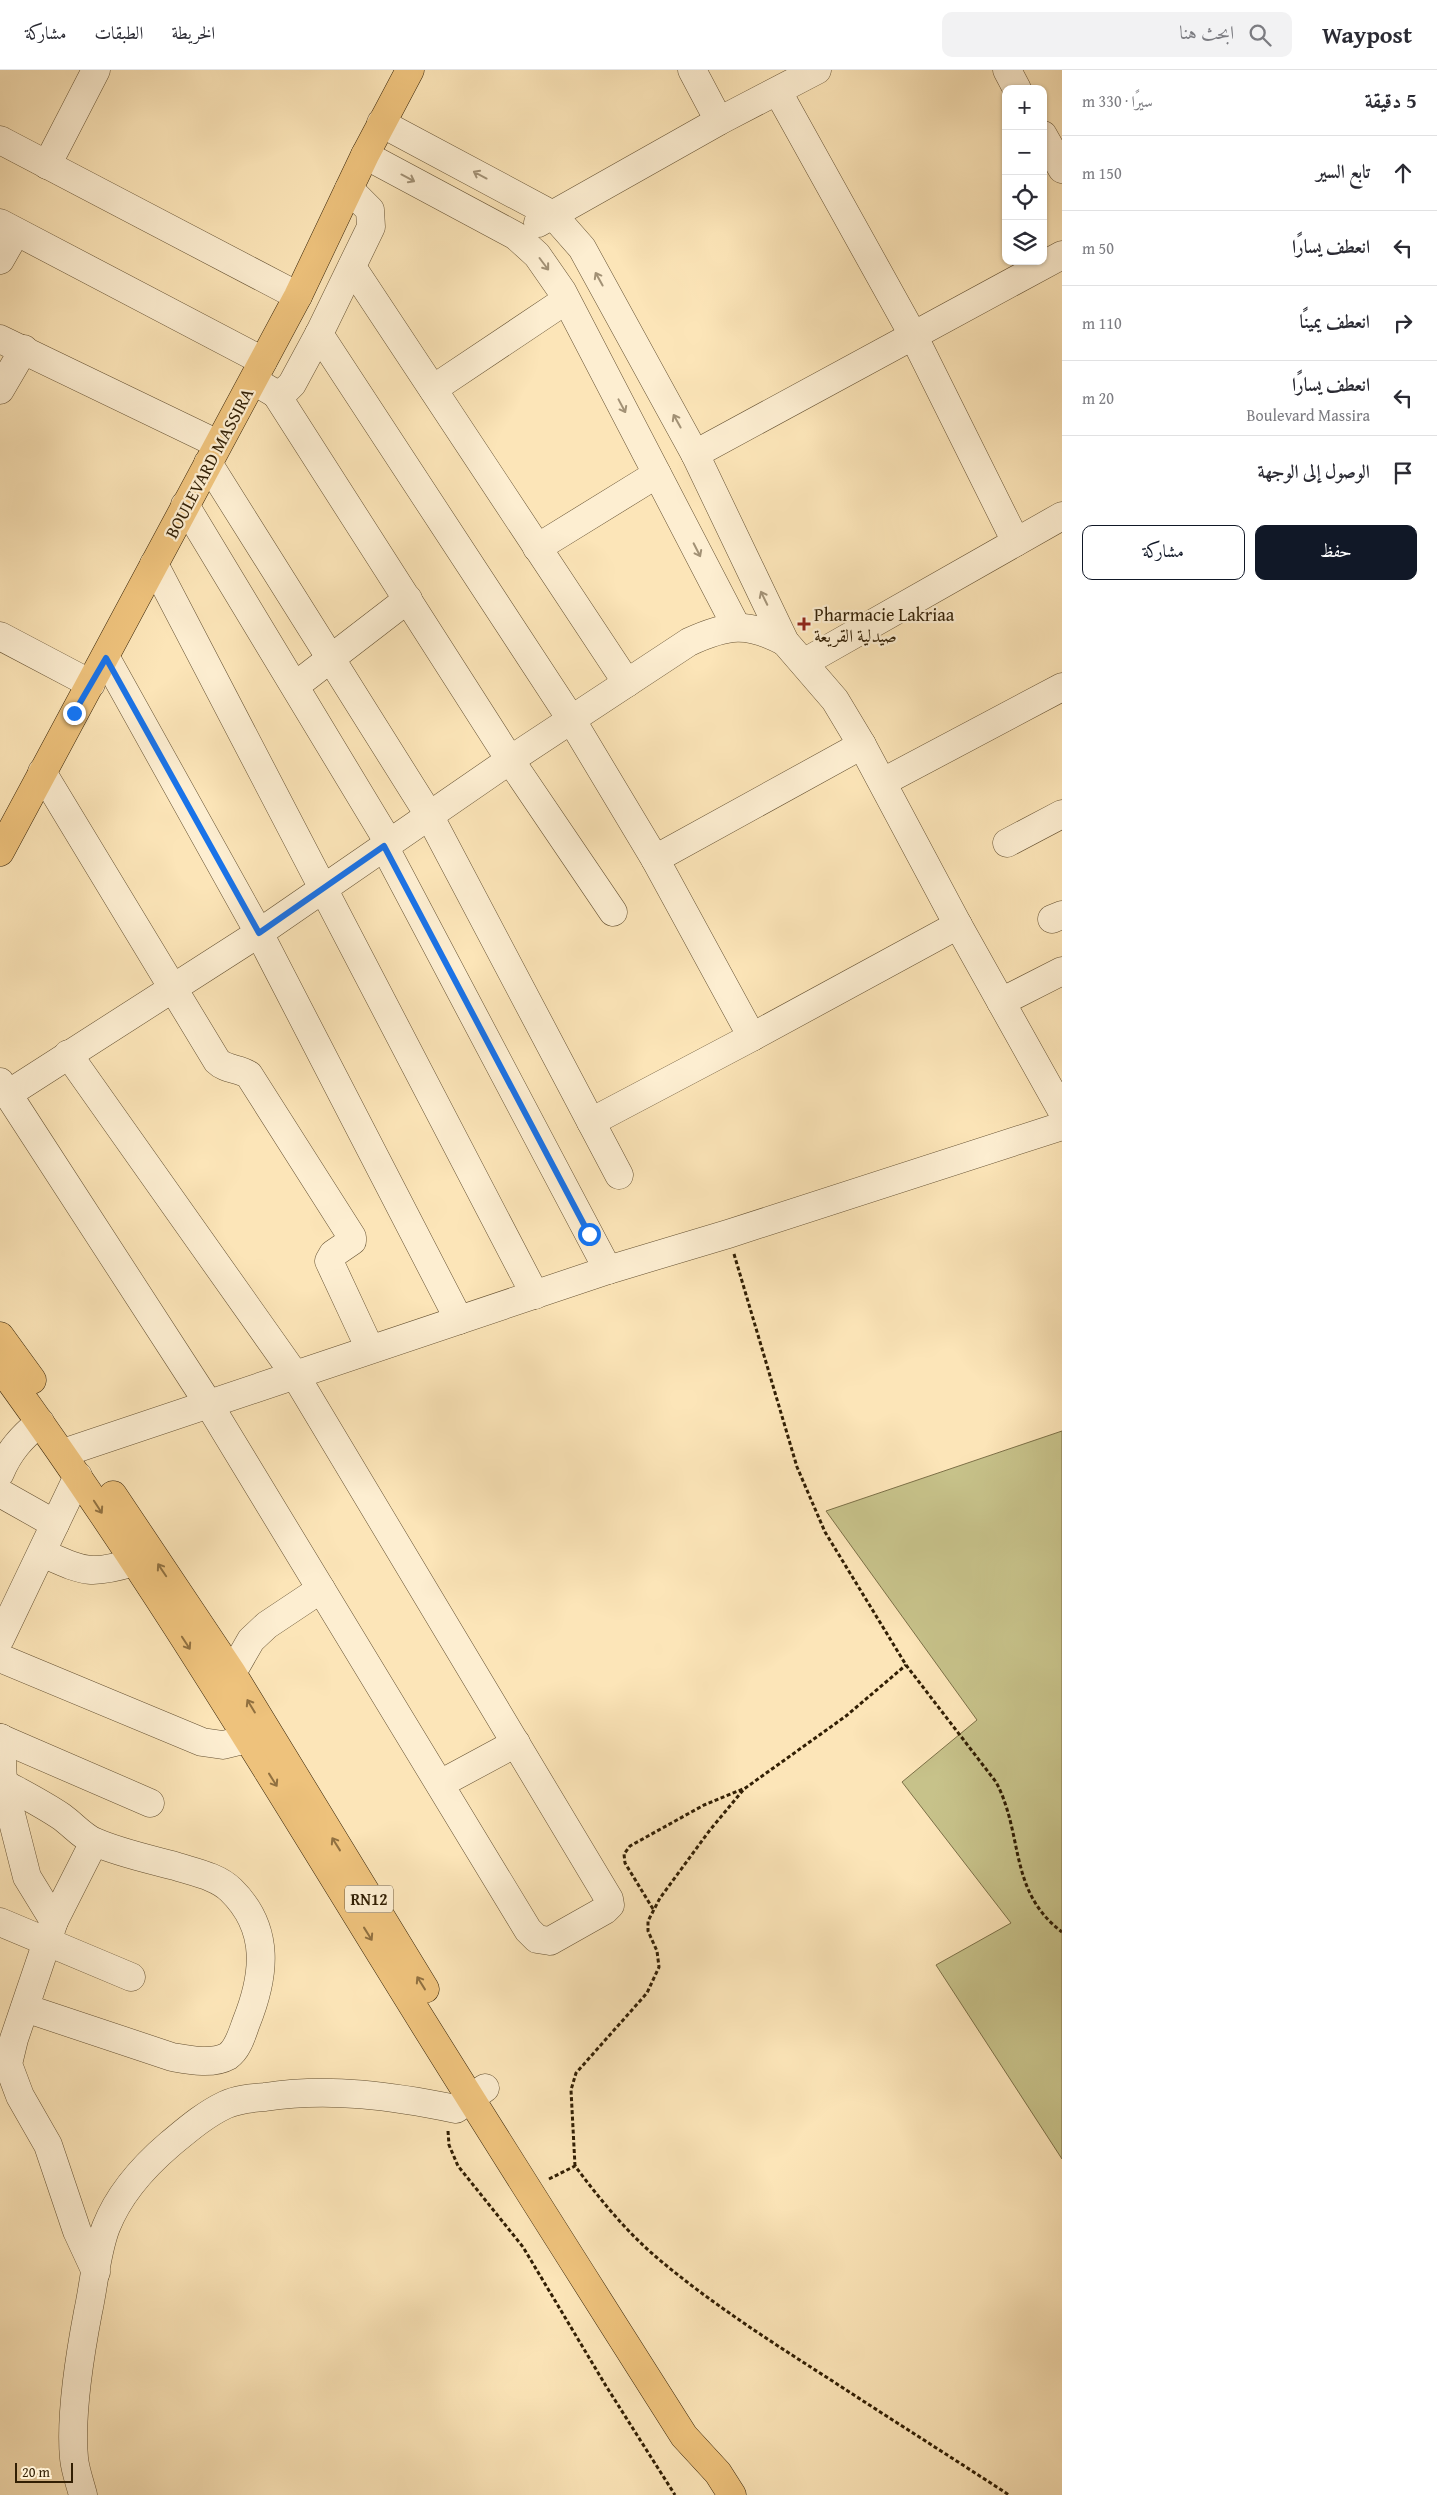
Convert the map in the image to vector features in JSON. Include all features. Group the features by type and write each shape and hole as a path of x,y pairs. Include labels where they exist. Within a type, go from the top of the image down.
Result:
{"main road":[{"name":"BOULEVARD MASSIRA","path":"0,852 42,772 106,658 213,454 264,379 298,296 365,154 410,70"},
{"name":"RN12","path":"0,1336 72,1450 232,1673 258,1737"},
{"name":"RN12","path":"0,1367 40,1422 72,1450 78,1476 134,1562 258,1737 470,2099 684,2436 725,2484"},
{"name":"RN12","path":"470,2099 545,2181 698,2427 725,2484"}],"street":[{"path":"47,165 96,70"},
{"path":"692,70 719,122"},
{"path":"516,236 719,122 818,70"},
{"path":"1007,70 1015,85"},
{"path":"778,92 913,335 1016,542"},
{"path":"381,124 553,215 582,248 694,454 786,642 805,662 835,700 862,745 958,925 1062,1111"},
{"path":"0,140 298,296"},
{"path":"1047,142 1062,169"},
{"path":"365,154 516,236 546,266 566,300 736,626"},
{"path":"0,260 8,228 264,379 286,390 292,384 319,334 371,227 370,210 349,189"},
{"path":"694,454 1062,255"},
{"path":"352,267 627,683"},
{"path":"433,389 566,300"},
{"path":"319,334 571,719 655,859 752,1037"},
{"path":"0,390 12,344 213,454 330,657 429,815 619,1175"},
{"path":"264,379 408,599 510,760 613,912"},
{"path":"537,548 657,474"},
{"path":"185,505 295,686 386,844 608,1270"},
{"path":"805,662 1062,516"},
{"path":"154,564 535,1295"},
{"path":"295,686 330,657 408,599"},
{"path":"68,1054 296,1375 609,1899 610,1905 605,1910 550,1941 537,1939 528,1930 208,1403 4,1088 68,1054 175,988 259,933 510,760 689,642 712,631 736,626 763,630 786,642"},
{"path":"0,636 91,684"},
{"path":"106,658 259,933 459,1320"},
{"path":"882,782 1062,687"},
{"path":"655,859 862,745"},
{"path":"42,772 175,988 217,1061 222,1066 244,1071 249,1076 352,1237 352,1241 333,1254 330,1261 370,1349"},
{"path":"1008,842 1062,814"},
{"path":"591,1122 958,925"},
{"path":"1001,1002 1062,971"},
{"path":"72,1450 608,1270 728,1234 1062,1126"},
{"path":"0,1473 6,1457 23,1436 40,1422"},
{"path":"78,1476 42,1552 1,1656 202,1742 223,1745 258,1737"},
{"path":"0,1492 55,1524"},
{"path":"42,1552 81,1570 106,1571 134,1562"},
{"path":"232,1673 251,1640 266,1624 321,1589"},
{"path":"51,1931 27,1877 3,1783 0,1738 150,1802"},
{"path":"440,1784 516,1743"},
{"path":"3,1783 45,1806 94,1842 207,1876 230,1889 247,1910 257,1931 261,1949 258,1994 235,2049 228,2056 218,2059 195,2061 144,2049 25,2008"},
{"path":"94,1842 51,1931 25,2008 7,2037 8,2064 11,2077 48,2145 77,2231 96,2272"},
{"path":"0,1922 51,1931 131,1977"},
{"path":"83,2495 74,2459 74,2428 82,2346 106,2227 135,2177 184,2133 208,2114 227,2104 312,2091 401,2098 470,2099"}],"path":[{"path":"728,1234 797,1467 825,1532 906,1665 996,1782 1006,1802 1018,1859 1029,1893 1040,1912 1062,1932"},
{"path":"653,1909 625,1864 624,1854 630,1846 704,1805 744,1789 846,1716 906,1665"},
{"path":"744,1789 683,1866 653,1909 648,1921 648,1931 657,1951 659,1967 647,1993 576,2073 571,2090 575,2166 602,2202 627,2228 654,2255 688,2283 805,2364 1009,2495"},
{"path":"470,2099 450,2120 448,2131 449,2145 458,2166 523,2247 606,2386 676,2495"},
{"path":"545,2181 575,2166"}],"shaded area":[{"path":"1062,1431 1062,2159 936,1965 1011,1923 902,1782 977,1720 826,1511"}],"place":[{"name":"Pharmacie Lakriaa صيدلية القريعة","path":"804,624"}],"route":[{"path":"74,713 106,658 259,933 384,846 589,1234"}]}
